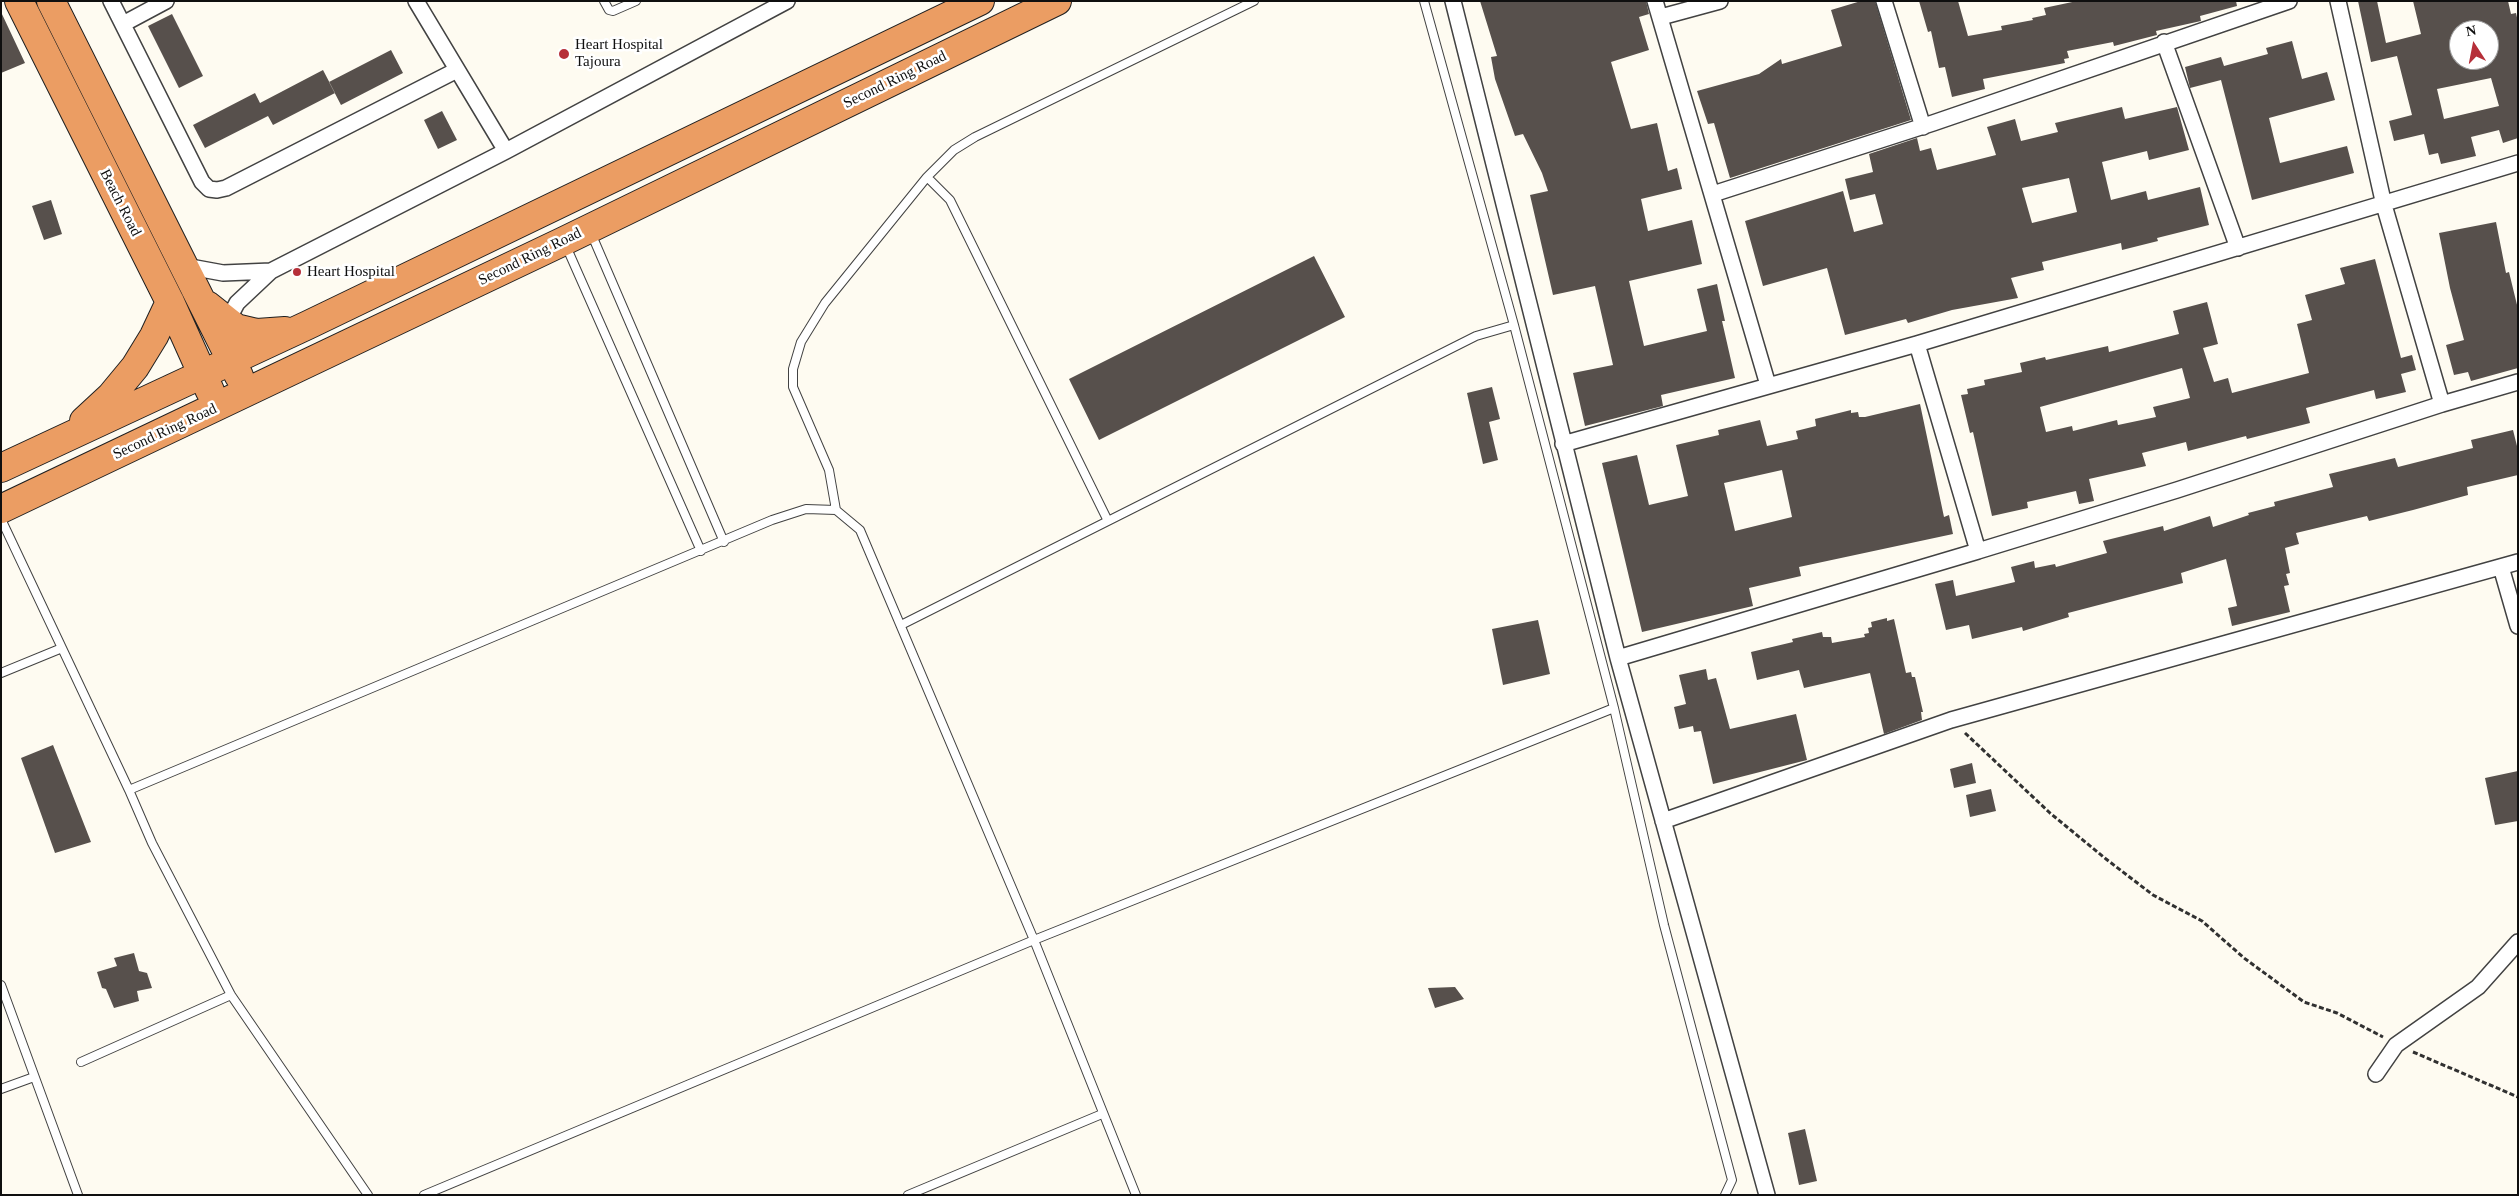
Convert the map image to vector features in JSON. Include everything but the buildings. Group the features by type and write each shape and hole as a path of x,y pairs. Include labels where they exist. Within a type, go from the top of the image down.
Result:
{"highway":[{"name":"Beach Road","path":"19,1 170,302 217,407"},
{"name":"Beach Road","path":"51,1 185,266 230,361 249,392"},
{"path":"3,462 54,443 308,325 980,1"},
{"name":"Second Ring Road","path":"1,510 564,242 589,228 1057,1"},
{"path":"200,298 226,322 236,328 257,333 278,333 308,325"},
{"path":"54,443 84,421 111,396 135,367 154,336 170,302"}],"street":[{"path":"111,1 202,182 209,188 217,190 226,188 456,70"},
{"path":"123,24 166,1"},
{"path":"416,1 506,150"},
{"path":"226,322 237,303 271,271 506,150 787,1"},
{"path":"1453,1 1618,658 1767,1195"},
{"path":"1655,1 1768,385"},
{"path":"1661,17 1720,1"},
{"path":"1884,1 1923,127"},
{"path":"1713,194 1923,127 2164,42 2289,1"},
{"path":"2338,1 2384,204 2442,404"},
{"path":"2164,42 2238,248"},
{"path":"1563,444 1917,344 2518,163"},
{"path":"185,266 223,273 271,271"},
{"path":"1917,344 1978,551"},
{"path":"1618,658 2178,490 2442,404 2518,382"},
{"path":"1663,821 1952,720 2518,562"},
{"path":"2501,567 2518,626"},
{"path":"2376,1074 2396,1045 2478,987 2518,942"}],"lane":[{"path":"604,1 609,10 613,11 636,1"},
{"path":"836,510 829,470 793,387 793,369 801,342 825,303 927,177 954,150 975,137 1254,1"},
{"path":"1424,1 1514,325 1614,708 1664,925 1732,1180 1725,1195"},
{"path":"927,177 950,200 1107,520"},
{"path":"589,228 724,542"},
{"path":"564,242 701,551"},
{"path":"901,625 1476,336 1514,325"},
{"path":"130,790 724,542 772,520 806,509 836,510 860,530 1034,940 1136,1195"},
{"path":"1,519 130,790 156,852 231,995 368,1195"},
{"path":"1,673 62,648"},
{"path":"424,1195 1034,940 1614,708"},
{"path":"1,985 78,1195"},
{"path":"81,1062 231,995"},
{"path":"1,1089 34,1077"},
{"path":"908,1195 1102,1114"}],"path":[{"path":"1952,720 2050,813 2106,860 2153,895 2202,921 2244,958 2304,1002 2337,1013 2396,1045 2518,1097"}],"place":[{"name":"Heart Hospital Tajoura","path":"564,54"},
{"name":"Heart Hospital","path":"297,272"}]}
